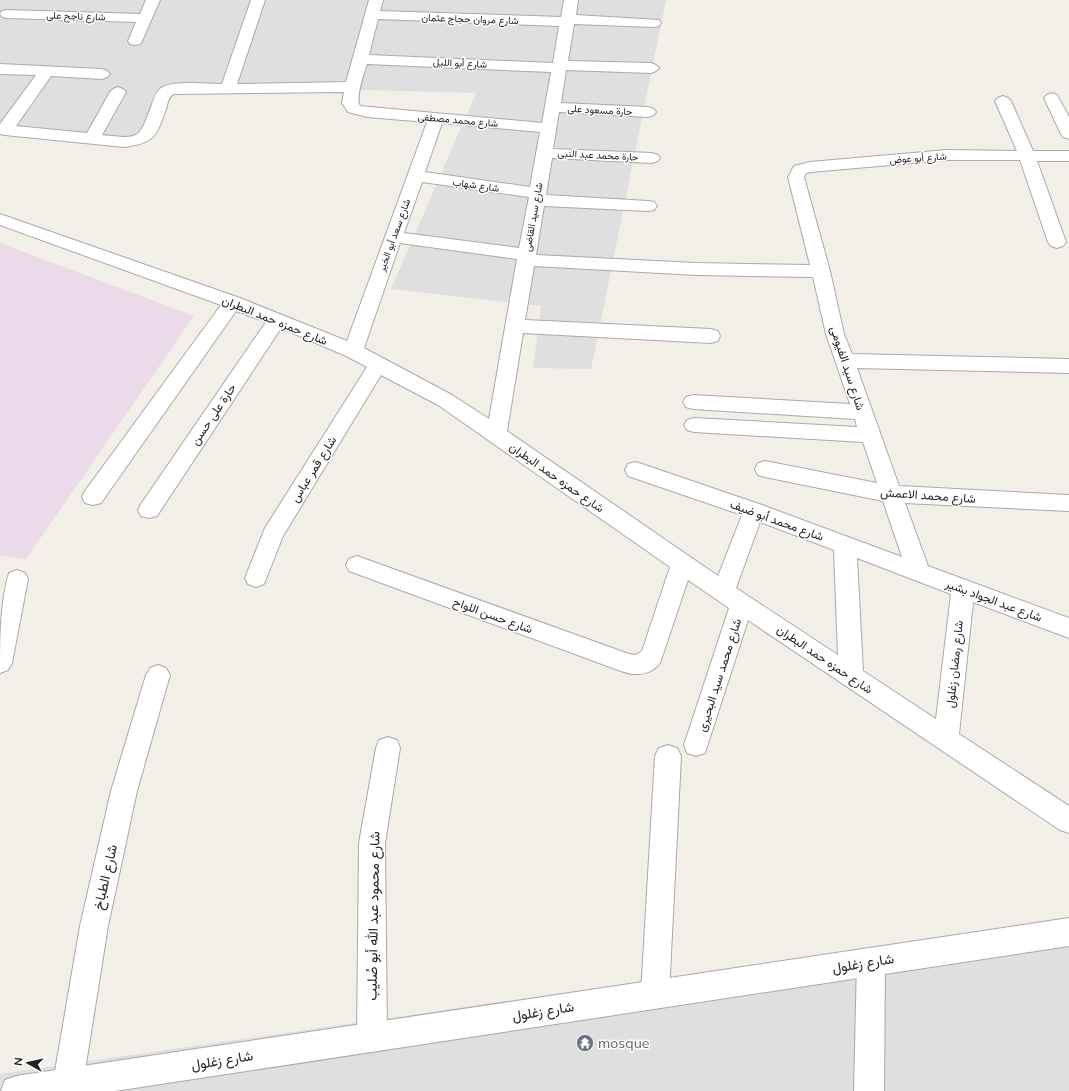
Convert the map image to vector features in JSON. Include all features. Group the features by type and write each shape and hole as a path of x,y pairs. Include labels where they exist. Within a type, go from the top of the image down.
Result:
{"street":[{"path":"3,18 24,0"},
{"path":"135,42 153,0"},
{"path":"228,88 258,0"},
{"path":"3,129 124,142 142,138 148,134 163,95 167,91 180,88 353,87 376,0"},
{"name":"شارع سيد القاضى","path":"496,434 571,0"},
{"name":"شارع مروان حجاج عثمان","path":"372,15 654,23"},
{"name":"شارع ناجح على","path":"3,18 145,18"},
{"name":"شارع أبو الليل","path":"361,59 651,68"},
{"path":"0,69 102,74"},
{"path":"3,129 46,72"},
{"name":"شارع محمد مصطفى","path":"353,87 350,103 354,109 367,112 549,128"},
{"path":"92,138 118,92"},
{"path":"1052,98 1069,134"},
{"path":"1003,101 1027,156 1057,242"},
{"name":"حارة مسعود على","path":"553,107 648,112"},
{"name":"شارع سعد أبو الخير","path":"353,351 436,119"},
{"name":"حارة محمد عبد النبى","path":"544,153 652,158"},
{"name":"شارع أبو عوض","path":"810,166 947,155 1069,156"},
{"name":"شارع سيد الفيومى","path":"810,166 800,170 796,177 821,271 835,334 919,573"},
{"name":"شارع شهاب","path":"415,176 537,196 648,206"},
{"name":"شارع حمزه حمد البطران","path":"0,219 277,319 353,351 445,400 732,598 1069,821"},
{"path":"394,237 526,257 696,269 821,271"},
{"path":"93,497 233,302"},
{"name":"حارة على حسن","path":"149,510 277,319"},
{"path":"514,326 711,336"},
{"path":"844,361 1069,366"},
{"name":"شارع قمر عباس","path":"256,578 273,534 378,364"},
{"path":"693,402 862,412"},
{"path":"694,425 871,435"},
{"name":"شارع محمد الاعمش","path":"765,469 891,494 1069,503"},
{"name":"شارع محمد أبو ضيف","path":"635,470 754,511 919,573"},
{"name":"شارع محمد سيد البحيرى","path":"696,746 754,511"},
{"path":"845,545 851,676"},
{"name":"شارع حسن اللواح","path":"357,565 638,666 647,662 652,656 682,564"},
{"name":"شارع عبد الجواد بشير","path":"919,573 1069,628"},
{"path":"0,660 17,579"},
{"name":"شارع رمضان زغلول","path":"946,740 963,589"},
{"name":"شارع الطباخ","path":"68,1083 94,926 124,791 158,674"},
{"name":"شارع محمود عبد الله أبو صُليب","path":"372,1037 372,843 388,748"},
{"path":"655,994 668,756"},
{"name":"شارع زغلول","path":"16,1091 1069,932"},
{"path":"869,1091 871,962"}],"shaded area":[{"path":"0,0 666,0 591,369 533,368 541,306 391,289 476,93 181,85 142,140 0,128"},
{"path":"0,243 194,316 26,559 0,556"},
{"path":"1069,920 1069,1091 0,1091 0,1074"}],"place":[{"name":"mosque","path":"585,1043"}]}
